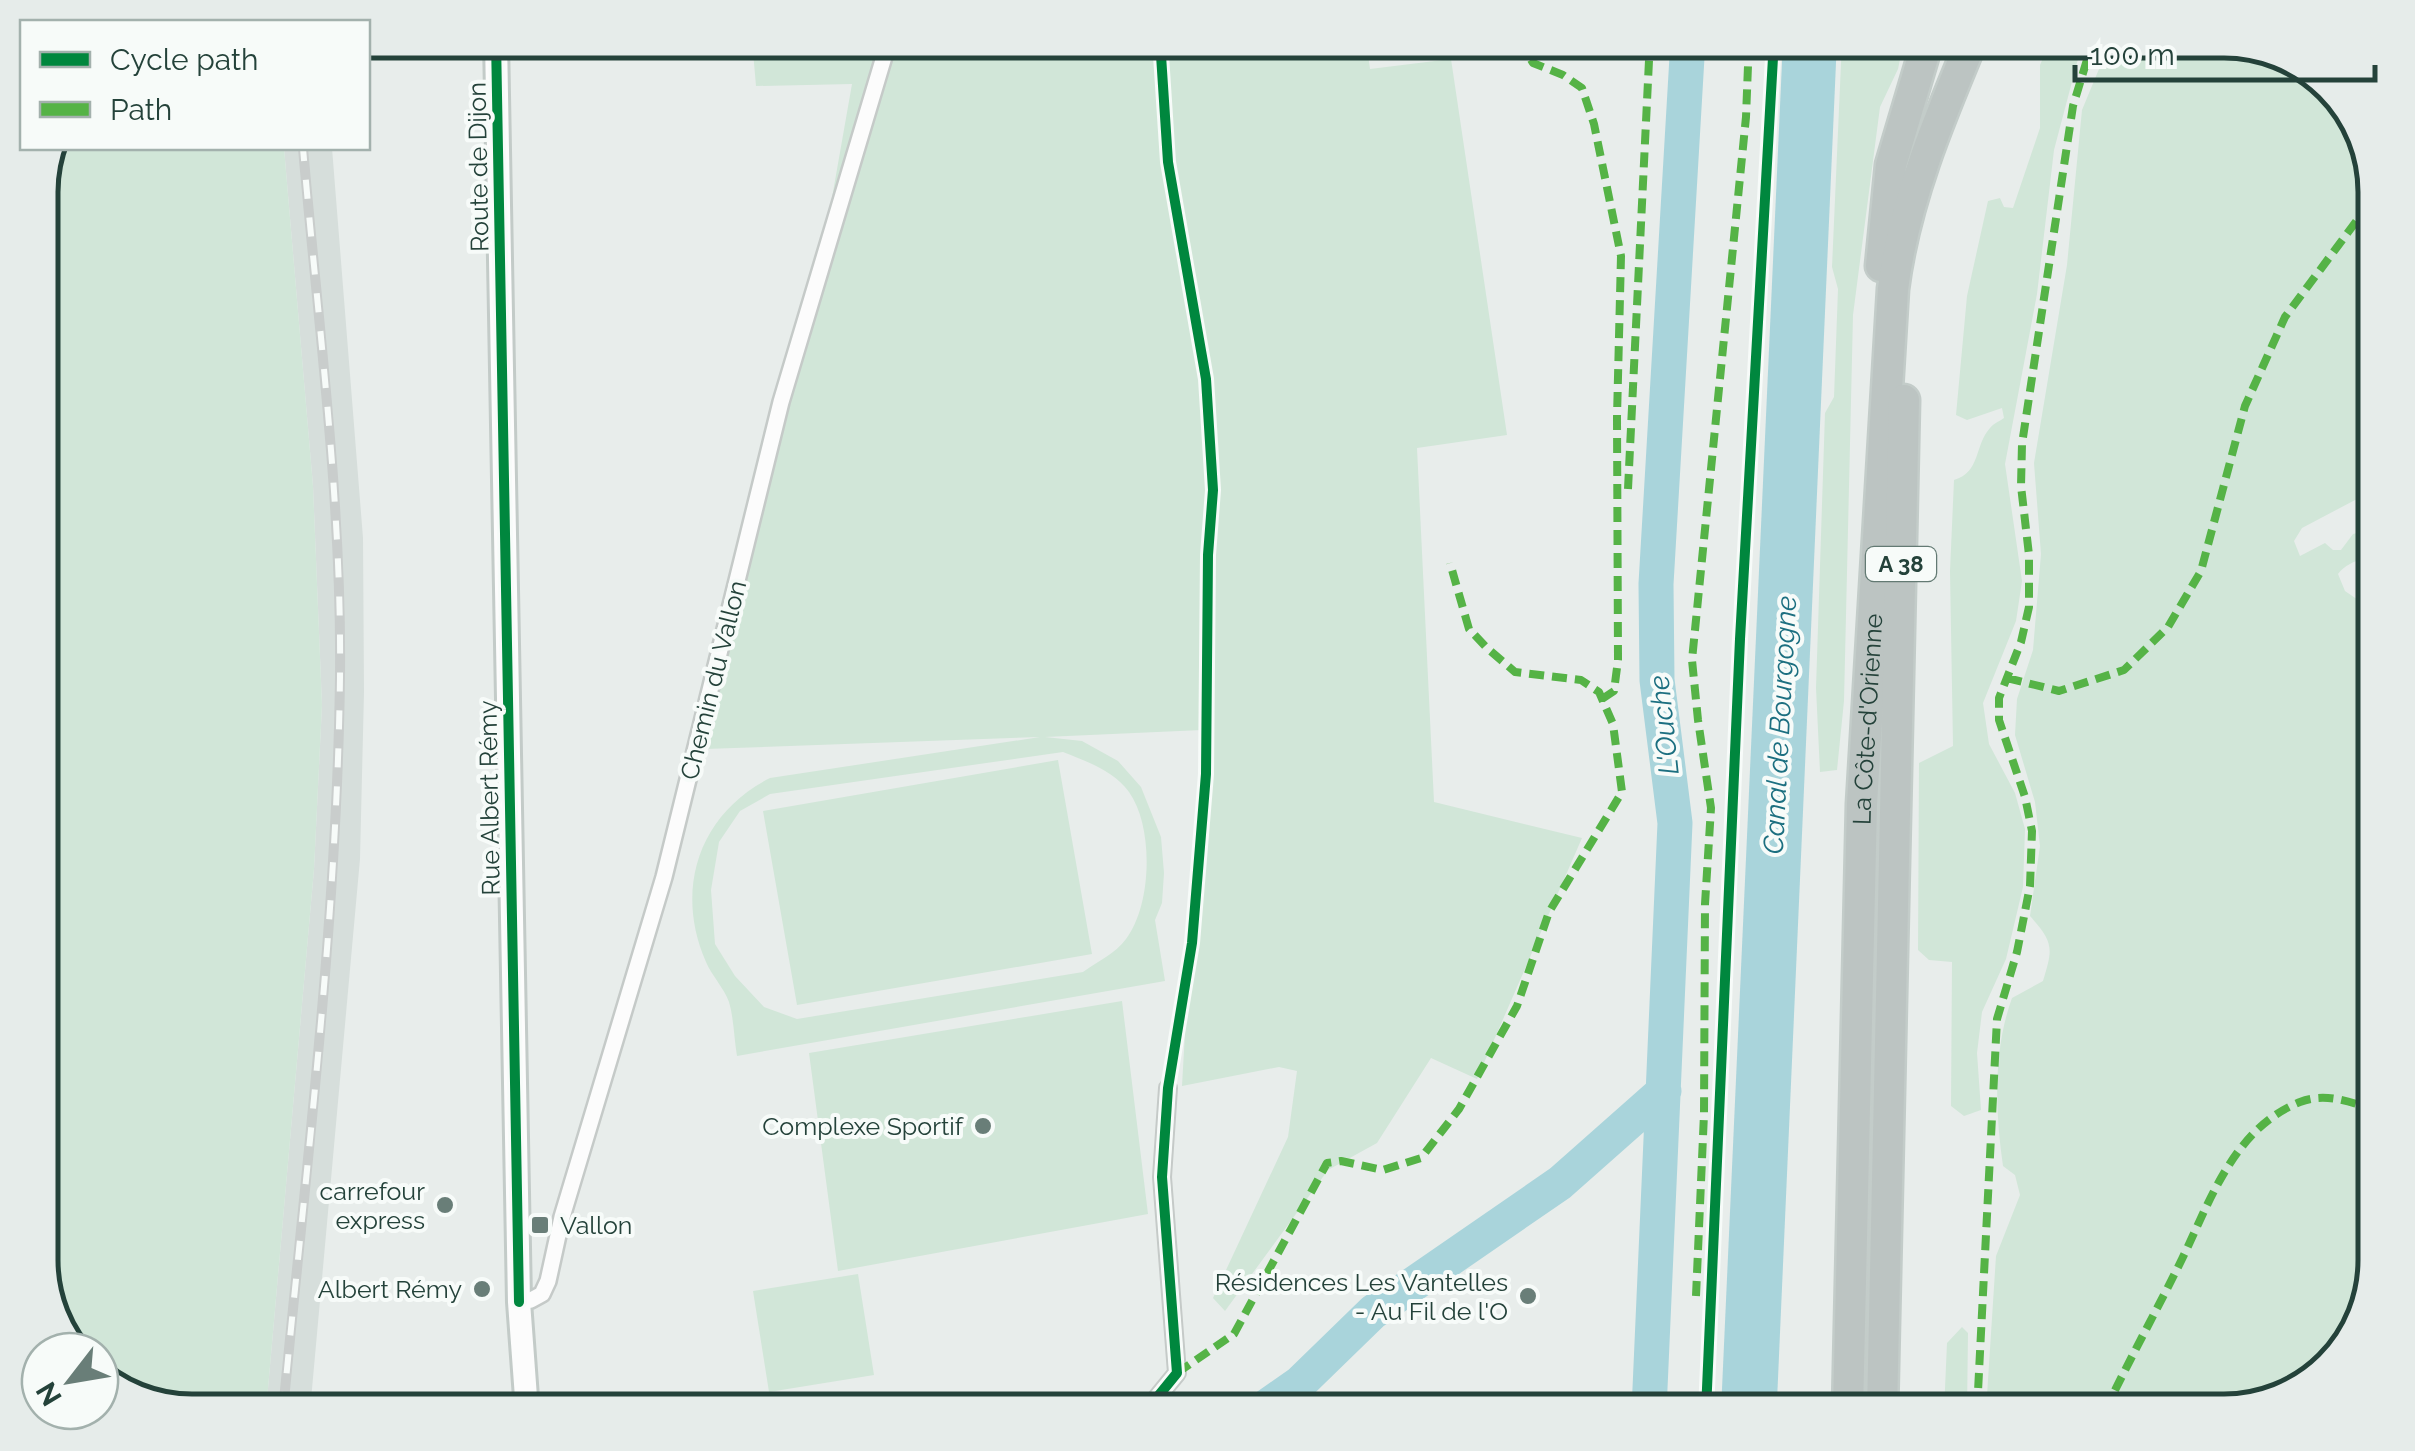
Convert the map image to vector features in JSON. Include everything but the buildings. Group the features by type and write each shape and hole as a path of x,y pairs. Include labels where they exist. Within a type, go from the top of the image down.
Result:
{"highway":[{"path":"1880,458 1885,207 1898,134 1922,58"},
{"name":"La Côte-d'Orienne","path":"1848,1394 1862,804 1880,458 1896,263 1923,162 1965,58"},
{"name":"La Côte-d'Orienne","path":"1882,1394 1903,421 1909,323 1914,277 1935,188 1984,58"},
{"path":"1832,1394 1853,1195"}],"main road":[{"name":"Route de Dijon","path":"496,58 500,293"},
{"name":"Rue Albert Rémy","path":"500,293 518,1302 526,1394"}],"street":[{"name":"Chemin du Vallon","path":"518,1302 542,1294 548,1281 562,1217 664,877 781,402 884,58"},
{"path":"1160,1394 1177,1373 1162,1177 1168,1088"}],"shaded area":[{"path":"284,150 332,150 363,538 364,692 360,859 312,1394 268,1394 314,869 322,705 313,486"}],"green space":[{"path":"754,58 1368,58 1370,69 1451,59 1507,435 1417,448 1434,802 1582,838 1477,1079 1431,1058 1377,1143 1328,1170 1225,1311 1213,1298 1288,1137 1297,1071 1279,1067 1182,1086 1202,730 1045,737 1082,741 1118,761 1141,787 1161,837 1162,903 1155,920 1165,981 737,1056 729,1002 706,962 697,935 693,881 699,856 726,812 770,778 1040,737 705,749 820,266 852,84 756,86","holes":["1063,752 1108,772 1129,792 1143,825 1147,866 1141,907 1126,939 1083,972 797,1019 764,1007 735,976 715,944 711,890 719,842 740,811 770,794"]},
{"path":"1841,58 1900,58 1880,107 1853,315 1844,701 1837,770 1820,772 1816,688 1825,413 1834,397 1838,289 1832,267"},
{"path":"2043,58 2078,58 2054,150 2037,294 2005,464 2022,581 2016,621 1983,703 1989,744 2015,793 2025,829 2023,887 2006,959 1982,1012 1977,1053 1981,1110 1964,1116 1951,1106 1952,962 1929,960 1918,950 1919,763 1953,746 1950,571 1954,480 1969,471 1985,435 2004,418 2002,408 1967,420 1956,415 1967,296 1988,201 2000,198 2004,207 2013,208 2040,128"},
{"path":"2104,58 2224,58 2258,62 2305,85 2335,117 2350,148 2357,182 2357,499 2302,528 2294,541 2300,556 2325,543 2333,550 2341,550 2357,533 2357,561 2338,574 2345,591 2357,599 2358,1260 2347,1311 2340,1327 2318,1354 2291,1376 2275,1383 2224,1394 1987,1394 1996,1256 2020,1195 2015,1175 2003,1166 2000,1145 1997,1081 2001,1038 2012,998 2043,981 2050,953 2044,933 2030,916 2040,846 2035,802 2015,735 2017,699 2033,650 2041,554 2034,463 2067,265 2082,110"},
{"path":"65,150 284,150 313,486 322,705 314,869 268,1394 174,1392 120,1373 120,1331 78,1331 62,1294 58,1269 58,182"},
{"path":"1058,760 1092,954 797,1005 763,811"},
{"path":"1122,1001 1148,1214 838,1271 809,1053"},
{"path":"858,1274 874,1375 769,1392 753,1291"},
{"path":"1962,1327 1968,1333 1967,1394 1945,1394 1947,1343"}],"water":[{"name":"Canal de Bourgogne","path":"1782,58 1836,58 1777,1394 1722,1394"}],"waterway":[{"name":"L'Ouche","path":"1650,1394 1675,823 1657,680 1656,584 1687,58"},
{"path":"1284,1394 1373,1312 1560,1183 1664,1091"}],"railway":[{"path":"285,1394 327,953 340,677 333,478 303,150"}],"marked path":[{"path":"1530,58 1582,88 1594,124 1621,256 1618,660 1614,691 1602,699"},
{"path":"1628,489 1649,58"},
{"path":"1696,1296 1704,1114 1705,904 1711,808 1692,660 1746,117 1748,58"},
{"path":"1978,1394 1997,1019 2017,952 2030,886 2032,831 1999,720 1999,698 2021,642 2029,607 2022,444 2073,106 2088,58"},
{"path":"2007,678 2059,691 2124,670 2168,627 2201,571 2245,406 2285,317 2357,220"},
{"path":"1177,1373 1234,1334 1327,1163 1341,1161 1383,1170 1421,1158 1459,1109 1517,1006 1549,912 1622,792 1613,724 1599,692 1581,680 1515,672 1487,648 1469,629 1450,563"},
{"path":"2114,1394 2214,1191 2241,1148 2277,1114 2300,1102 2319,1098 2358,1105"}],"cycle path":[{"path":"496,58 519,1302"},
{"path":"1160,1394 1177,1373 1162,1177 1168,1088 1192,943 1206,774 1208,555 1213,490 1206,379 1168,162 1161,58"},
{"path":"1707,1394 1740,639 1773,58"}],"place":[{"name":"Complexe Sportif","path":"983,1126"},
{"name":"carrefour express","path":"445,1205"},
{"name":"Vallon","path":"540,1225"},
{"name":"Albert Rémy","path":"482,1289"},
{"name":"Résidences Les Vantelles - Au Fil de l'O","path":"1528,1296"}]}
